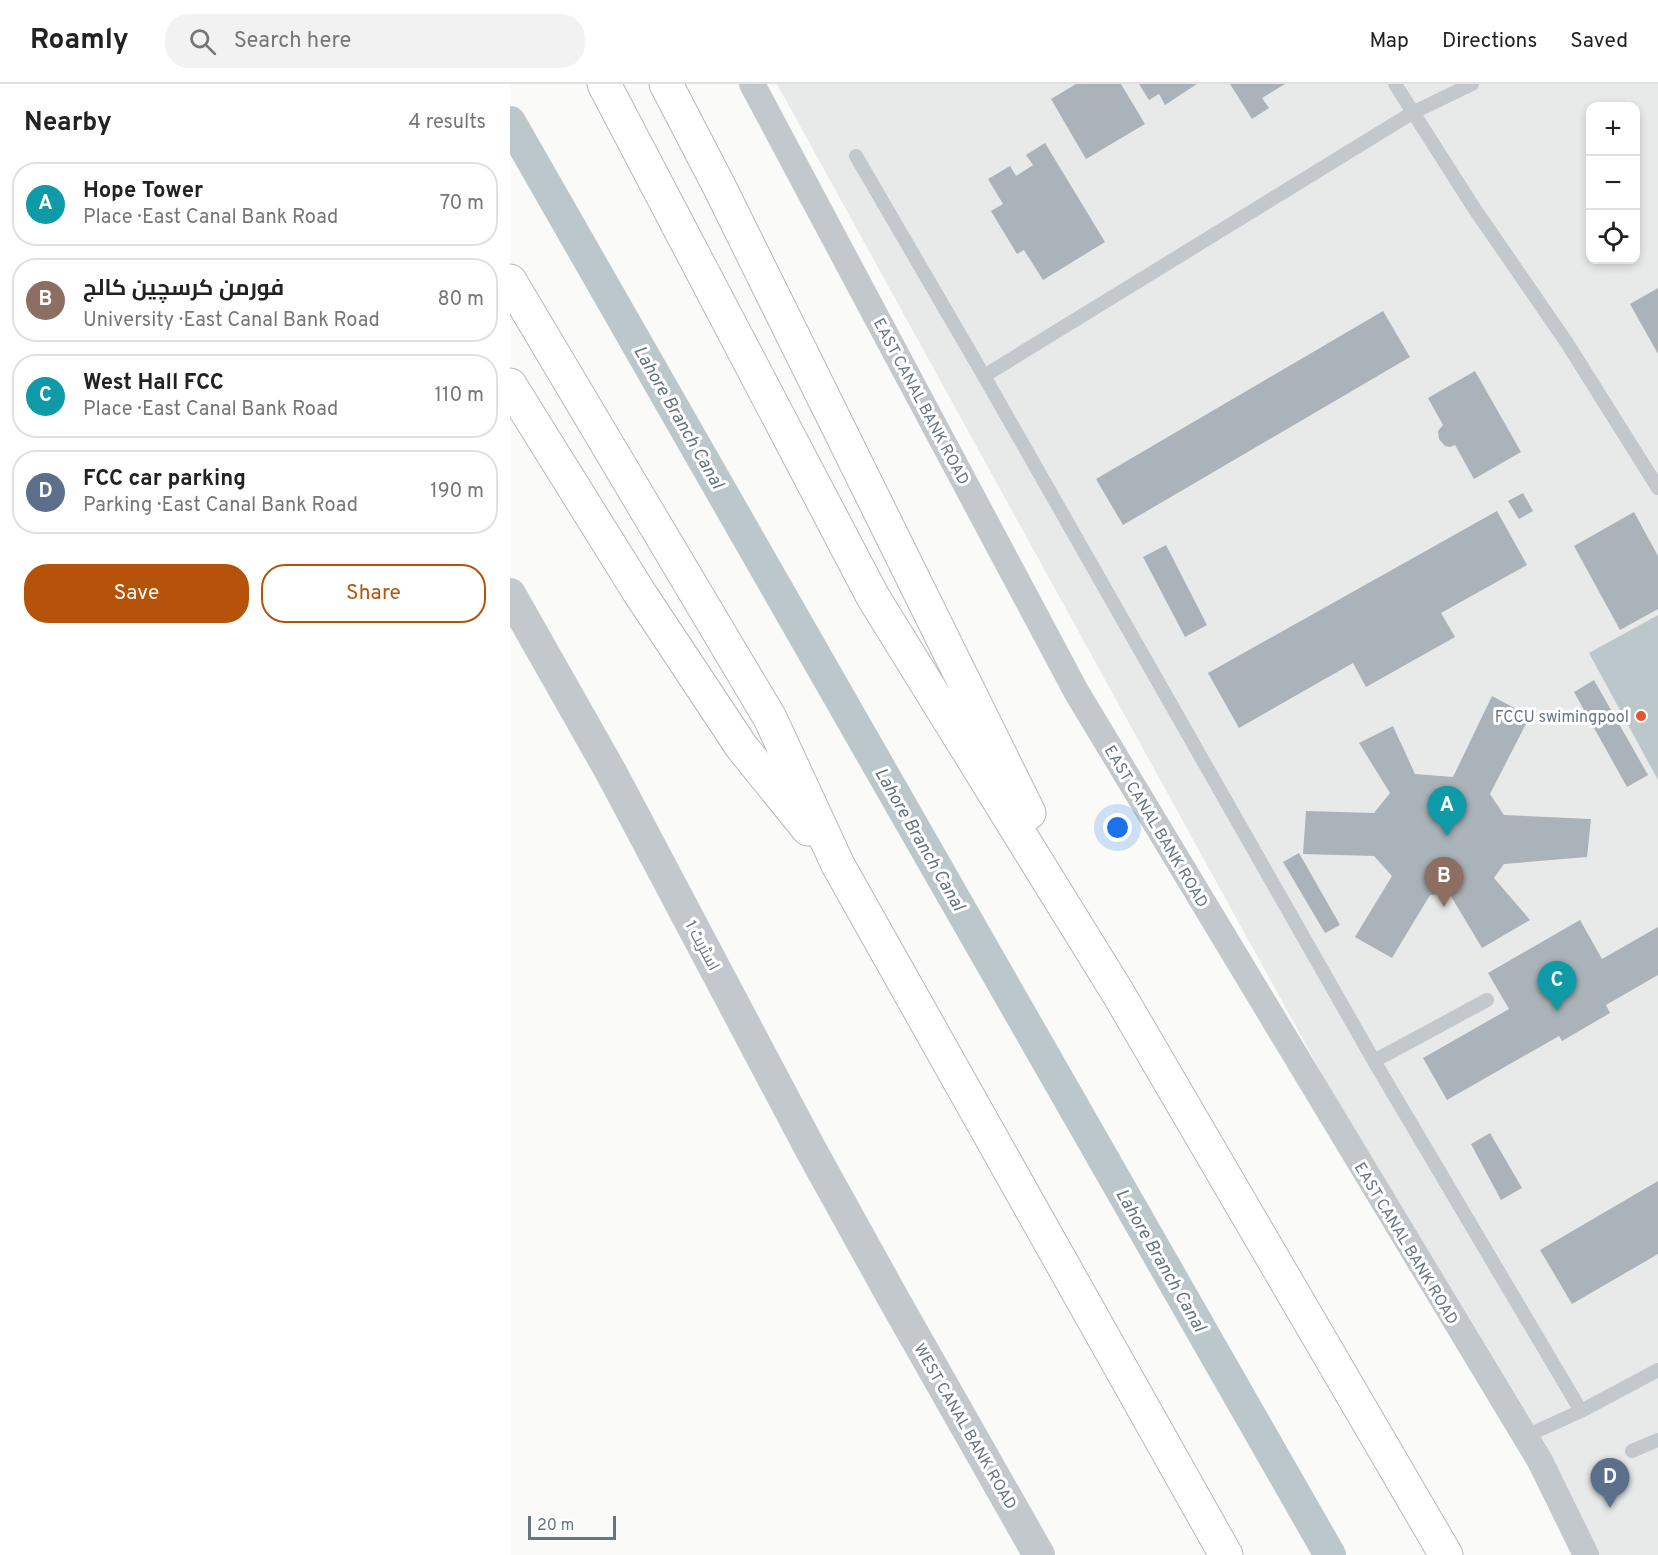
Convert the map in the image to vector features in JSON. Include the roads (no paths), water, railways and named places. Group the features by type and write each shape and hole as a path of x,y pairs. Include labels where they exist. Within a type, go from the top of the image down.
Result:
{"highway":[{"path":"604,84 873,597 1118,993 1446,1555"},
{"path":"666,84 1118,993"},
{"path":"510,282 770,718 838,865 1226,1555"},
{"path":"510,385 639,592 741,746 838,865"}],"street":[{"name":"EAST CANAL BANK ROAD","path":"752,84 1077,693 1540,1461 1586,1555"},
{"name":"اسٹریٹ 1","path":"510,594 612,774 892,1298"},
{"name":"WEST CANAL BANK ROAD","path":"892,1298 1039,1555"}],"lane":[{"path":"1395,84 1474,208 1567,343 1658,488"},
{"path":"984,376 1413,113 1472,84"},
{"path":"856,156 984,376 1374,1061 1581,1411"},
{"path":"1374,1061 1487,1000"},
{"path":"1524,1437 1581,1411 1658,1370"},
{"path":"1632,1451 1658,1440"}],"waterway":[{"name":"Lahore Branch Canal","path":"510,122 1330,1555"}],"place":[{"name":"FCCU swimingpool","path":"1641,716"},
{"name":"Hope Tower","path":"1447,836"},
{"name":"فورمن کرسچین کالج","path":"1444,907"},
{"name":"West Hall FCC","path":"1557,1011"},
{"name":"FCC car parking","path":"1610,1508"}]}
